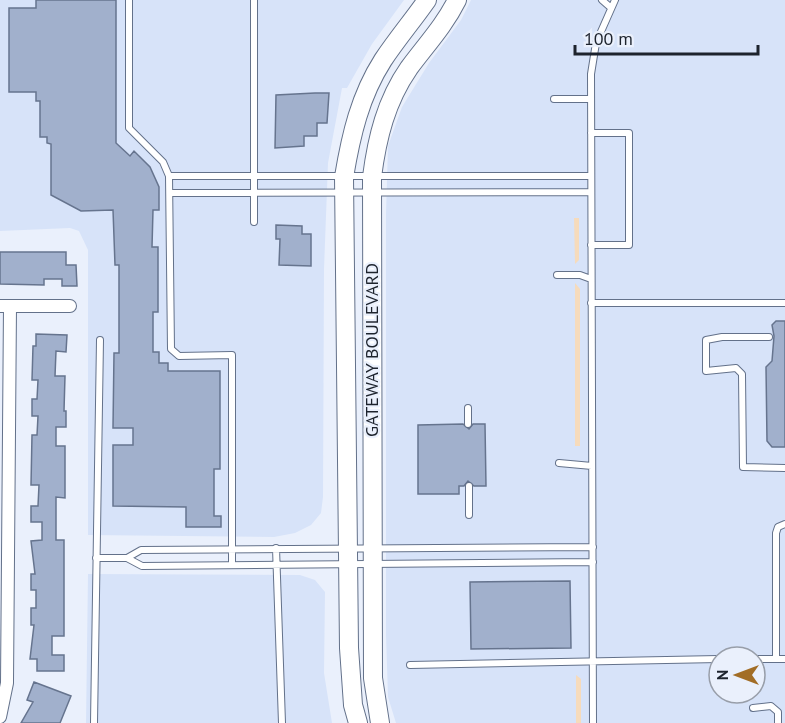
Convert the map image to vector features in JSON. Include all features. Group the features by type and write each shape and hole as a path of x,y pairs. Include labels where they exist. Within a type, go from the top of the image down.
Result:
{"street":[{"name":"GATEWAY BOULEVARD","path":"358,723 350,675 344,185 354,125 367,89 383,60 427,0"},
{"name":"GATEWAY BOULEVARD","path":"380,723 373,678 371,185 382,122 396,90 458,0"},
{"path":"0,717 7,683 5,306 70,306"}],"lane":[{"path":"129,0 129,128 163,162 170,176 171,349 179,356 232,356 232,563"},
{"path":"254,0 254,222"},
{"path":"602,0 610,7"},
{"path":"593,723 590,99 596,43 615,0"},
{"path":"554,99 590,99"},
{"path":"591,134 629,133 629,245 591,245"},
{"path":"170,176 254,176 344,185 591,176"},
{"path":"171,193 254,193 344,185 591,192"},
{"path":"557,275 580,274 591,279"},
{"path":"591,303 785,303"},
{"path":"769,337 722,337 706,340 706,371 736,368 742,374 743,468 785,468"},
{"path":"94,723 100,340"},
{"path":"468,408 468,424"},
{"path":"559,463 592,466"},
{"path":"469,486 469,515"},
{"path":"777,659 776,533 778,527 785,524"},
{"path":"96,558 127,558 142,566 276,563 347,555 593,547"},
{"path":"127,558 141,550 276,548 347,555 593,562"},
{"path":"276,548 282,723"},
{"path":"777,622 785,622"},
{"path":"410,664 707,659"},
{"path":"767,659 785,659"},
{"path":"753,708 771,706 778,712 778,723"}],"shaded area":[{"path":"0,0 404,0 372,44 347,88 342,88 328,163 324,269 323,497 321,513 311,525 295,533 274,537 88,535 88,250 79,231 70,228 0,231"},
{"path":"471,0 785,0 785,723 396,723 388,697 386,635 388,146 402,107 429,63 461,20"},
{"path":"574,218 579,218 579,260 575,264"},
{"path":"575,283 580,289 580,446 575,446"},
{"path":"88,574 300,575 315,580 325,592 324,673 332,723 86,723"},
{"path":"576,675 581,679 581,723 576,723"}],"building":[{"path":"36,0 116,0 116,143 130,156 134,151 150,167 159,187 159,210 153,210 152,247 158,247 158,312 153,312 153,352 159,352 159,363 168,363 168,371 220,371 220,469 214,469 214,516 221,516 221,527 186,527 186,507 113,506 113,445 133,445 133,428 113,428 114,353 119,353 119,265 115,265 113,210 81,211 51,195 51,144 47,143 47,137 40,137 40,101 36,101 36,92 9,92 9,8 36,8"},
{"path":"329,93 327,123 317,123 317,136 304,136 304,146 275,148 276,95"},
{"path":"276,225 302,226 302,234 311,234 311,266 279,265 280,239 276,239"},
{"path":"0,252 66,252 66,265 76,265 77,286 62,286 62,279 44,279 44,285 0,284"},
{"path":"776,321 785,321 785,447 772,447 767,441 766,367 772,361 774,336 772,325"},
{"path":"36,334 67,335 66,352 56,351 55,376 65,376 66,427 56,427 56,446 65,446 65,498 56,497 56,540 64,540 64,636 52,636 52,655 64,655 64,671 37,671 37,659 30,659 34,625 31,625 31,608 36,608 36,590 31,590 31,574 35,574 31,541 42,540 42,522 31,522 31,506 38,506 39,485 31,485 32,435 37,435 38,416 32,416 32,399 37,399 38,380 32,380 33,346 36,346"},
{"path":"463,424 469,429 473,424 485,424 486,486 474,486 468,481 464,486 459,486 459,494 418,494 418,425"},
{"path":"570,581 571,648 471,649 470,582"},
{"path":"34,682 71,696 60,723 21,723 33,702 27,700"}]}
